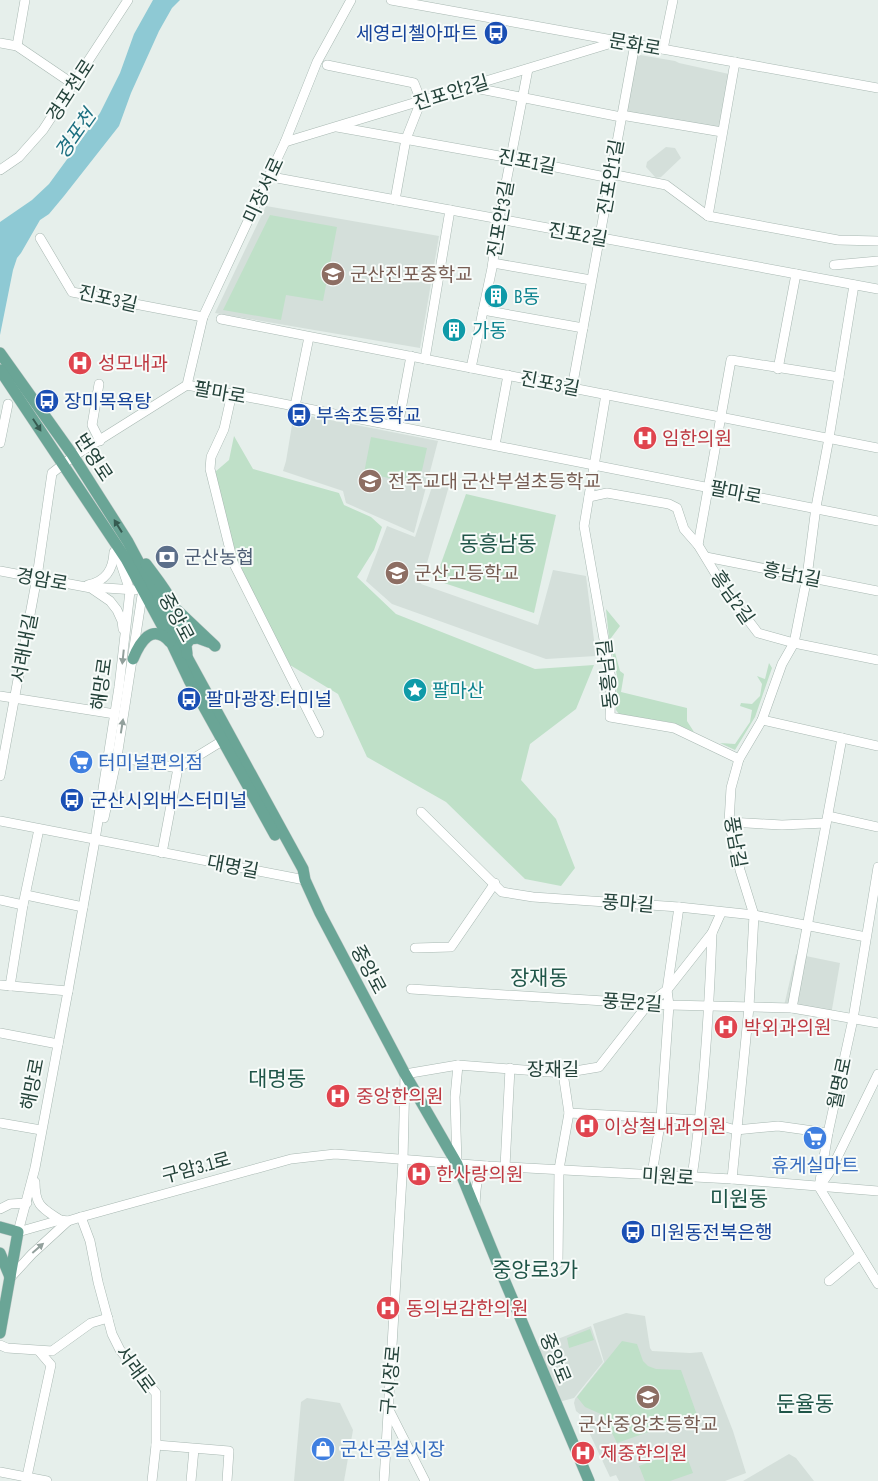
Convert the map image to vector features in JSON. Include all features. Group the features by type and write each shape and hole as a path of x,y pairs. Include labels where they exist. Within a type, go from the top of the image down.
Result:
{"main road":[{"name":"번영로","path":"0,353 74,456 128,542 147,587"},
{"name":"번영로","path":"0,370 114,543 147,587"},
{"path":"128,542 158,579 181,615 215,646 202,639 190,639 186,645 188,659"},
{"name":"중앙로","path":"147,587 177,643 188,659 226,739"},
{"path":"133,659 141,641 150,635 160,634 177,643 179,618 176,608"},
{"name":"중앙로","path":"177,643 189,680 303,869 305,880 320,913 405,1074 457,1164 589,1481"},
{"path":"0,1227 18,1232"},
{"name":"해망로","path":"0,1333 18,1232"},
{"path":"0,1253 10,1278"}],"street":[{"path":"17,46 25,0"},
{"name":"경포천로","path":"0,170 19,157 44,130 128,0"},
{"name":"미장서로","path":"187,385 203,318 285,142 317,62 351,0"},
{"name":"문화로","path":"391,0 878,88"},
{"path":"663,49 672,0"},
{"name":"진포안2길","path":"285,142 618,41"},
{"path":"0,43 17,46 74,84"},
{"name":"진포안1길","path":"572,388 634,44"},
{"path":"708,216 736,62"},
{"path":"327,64 414,83 421,101 406,138 394,200"},
{"name":"진포안3길","path":"470,368 483,310 528,69"},
{"path":"467,87 522,99 621,116"},
{"name":"진포안1길","path":"621,116 722,132"},
{"name":"진포1길","path":"336,126 610,178 616,175 666,185 708,216 838,240 878,241"},
{"name":"진포2길","path":"277,178 878,289"},
{"path":"425,359 450,210"},
{"name":"진포3길","path":"40,238 72,292 203,318"},
{"path":"834,265 878,261"},
{"path":"492,263 591,280"},
{"path":"778,369 796,274"},
{"name":"풍남길","path":"732,1179 749,1007 754,915 740,870 729,822 730,788 739,759 762,720 782,664 794,642 807,577 816,507 854,285"},
{"path":"483,310 583,328"},
{"name":"진포3길","path":"221,319 878,448"},
{"path":"295,406 309,337"},
{"path":"398,426 412,356"},
{"path":"698,545 731,360 778,369 839,377"},
{"path":"494,445 508,375"},
{"path":"99,384 92,425 100,441"},
{"name":"팔마로","path":"62,464 187,385 710,486 878,521"},
{"path":"232,393 224,429 211,456 210,469 233,562 319,733"},
{"path":"594,464 606,394"},
{"path":"0,442 8,404"},
{"name":"서래내길","path":"0,771 37,577 52,473 62,464"},
{"name":"동흥남길","path":"594,464 584,526 611,679 610,717 674,728 739,759"},
{"name":"흥남2길","path":"589,497 607,492 669,504 677,508 684,529 698,545 726,590 758,633 878,660"},
{"path":"83,586 95,583 106,577 114,562 114,543"},
{"path":"114,543 130,591"},
{"name":"흥남1길","path":"706,557 878,591"},
{"name":"경암로","path":"0,571 83,586"},
{"path":"83,586 130,591 147,587"},
{"path":"83,586 91,588 110,601 122,621 125,638"},
{"name":"해망로","path":"95,840 102,831 147,587"},
{"name":"해망로","path":"18,1232 27,1203 34,1168 95,840 115,714 130,591"},
{"path":"0,696 115,714"},
{"path":"762,720 878,746"},
{"path":"792,1008 842,738"},
{"path":"117,757 178,768 226,739"},
{"path":"162,853 178,768"},
{"name":"풍마길","path":"421,812 502,892 533,897 679,907 754,915 866,937"},
{"path":"729,822 782,825 827,820 878,827"},
{"path":"0,821 95,840"},
{"path":"10,986 39,829"},
{"name":"대명길","path":"95,840 305,880"},
{"name":"월명로","path":"819,1187 828,1133 853,1019 878,867"},
{"path":"415,948 451,947 495,884"},
{"path":"26,895 83,907"},
{"path":"0,900 24,905"},
{"path":"652,1174 661,1118 669,1005 666,990 679,907"},
{"name":"장재길","path":"405,1074 458,1065 563,1073 599,1067 649,1003 666,990 712,933 722,913"},
{"path":"692,1178 700,1120 710,1005 712,933"},
{"path":"0,985 68,991"},
{"name":"풍문2길","path":"411,989 669,1005 792,1008 878,1023"},
{"path":"0,1033 58,1044"},
{"name":"중앙로","path":"457,1164 455,1098 458,1065"},
{"path":"504,1167 510,1068"},
{"path":"558,1263 559,1169 569,1113 563,1073"},
{"name":"중앙로","path":"403,1160 405,1074"},
{"path":"878,1074 831,1170 819,1187 878,1284"},
{"path":"569,1113 700,1120 736,1130 778,1126 828,1133"},
{"path":"0,1123 41,1130"},
{"name":"구암3.1로","path":"18,1232 81,1217 292,1159 335,1154 457,1164"},
{"name":"구시장로","path":"384,1481 403,1160"},
{"name":"미원로","path":"457,1164 732,1179 878,1191"},
{"path":"475,1209 477,1183 482,1170 488,1166"},
{"path":"10,1278 64,1221 41,1208 35,1196 34,1168"},
{"path":"0,1209 10,1204 27,1203"},
{"name":"서래로","path":"81,1217 90,1241 98,1282 112,1334 120,1350 156,1393 156,1445 152,1481"},
{"path":"829,1281 860,1255"},
{"path":"0,1345 7,1348 52,1351 91,1324 108,1318"},
{"path":"26,1479 51,1365 39,1350"},
{"path":"387,1406 425,1481"},
{"path":"156,1445 229,1451 227,1481"},
{"path":"191,1481 194,1449"},
{"path":"0,1472 26,1479 47,1481"}],"shaded area":[{"path":"640,55 729,74 720,129 626,112 635,59"},
{"path":"666,147 675,148 681,158 661,177 656,178 646,167 647,162"},
{"name":"군산진포중학교","path":"266,206 439,236 420,348 215,313"},
{"name":"전주교대 군산부설초등학교","path":"294,413 438,441 414,533 346,503 343,491 283,471"},
{"name":"군산고등학교","path":"434,481 449,486 421,584 538,625 553,570 586,576 596,656 546,659 392,604 366,581 387,526 415,537"},
{"path":"796,954 840,963 831,1015 784,1006"},
{"name":"군산중앙초등학교","path":"626,1313 645,1316 652,1351 702,1352 733,1431 746,1473 725,1481 619,1481 616,1475 610,1477 581,1415 576,1411 574,1403 575,1399 604,1362 593,1324"},
{"path":"591,1326 603,1362 574,1398 555,1403 532,1349"},
{"name":"군산공설시장","path":"307,1398 340,1403 353,1430 344,1481 294,1481 301,1402"},
{"path":"789,1454 796,1458 814,1481 743,1481"}],"green space":[{"path":"270,215 337,227 323,301 286,295 281,320 223,310"},
{"path":"234,436 253,469 339,493 344,505 371,517 382,527 374,550 357,577 396,614 535,669 594,665 576,709 530,744 521,780 556,819 575,868 561,886 525,879 446,802 367,757 338,694 290,665 234,559 215,472 229,460"},
{"path":"371,437 427,448 419,484 364,473"},
{"path":"466,494 556,515 534,613 435,580"},
{"path":"606,609 620,626 611,638 620,671 624,674 621,692 687,708 687,721 694,732 674,723 619,714 616,710 617,676 609,638"},
{"path":"769,663 772,668 755,717 735,750 720,743 735,744 750,722 752,710 740,706 741,703 752,704 760,696 762,684 757,676 765,679"},
{"path":"590,1329 594,1340 569,1348 567,1338"},
{"path":"622,1341 637,1344 643,1361 648,1366 656,1369 681,1370 697,1415 617,1443 603,1415 585,1407 577,1397"},
{"path":"684,1449 693,1473 670,1481 645,1481 639,1466"}],"water":[{"path":"153,0 180,0 172,8 159,31 131,93 119,126 49,214 40,220 17,258 0,335 0,222 32,200 49,184 87,132 100,113 120,73 134,34"}],"place":[{"name":"세영리첼아파트","path":"496,33"},
{"name":"군산진포중학교","path":"333,274"},
{"name":"B동","path":"496,296"},
{"name":"가동","path":"454,330"},
{"name":"성모내과","path":"80,363"},
{"name":"장미목욕탕","path":"47,401"},
{"name":"부속초등학교","path":"299,415"},
{"name":"임한의원","path":"645,438"},
{"name":"전주교대 군산부설초등학교","path":"370,481"},
{"name":"군산농협","path":"167,557"},
{"name":"군산고등학교","path":"397,573"},
{"name":"팔마산","path":"415,690"},
{"name":"팔마광장.터미널","path":"189,699"},
{"name":"터미널편의점","path":"81,762"},
{"name":"군산시외버스터미널","path":"72,800"},
{"name":"박외과의원","path":"726,1027"},
{"name":"중앙한의원","path":"338,1096"},
{"name":"이상철내과의원","path":"587,1126"},
{"name":"휴게실마트","path":"815,1138"},
{"name":"한사랑의원","path":"419,1174"},
{"name":"미원동전북은행","path":"633,1232"},
{"name":"동의보감한의원","path":"388,1308"},
{"name":"군산중앙초등학교","path":"648,1397"},
{"name":"군산공설시장","path":"323,1449"},
{"name":"제중한의원","path":"583,1453"}],"district":[{"name":"동흥남동","path":"498,544"},
{"name":"장재동","path":"539,978"},
{"name":"대명동","path":"277,1079"},
{"name":"미원동","path":"739,1199"},
{"name":"중앙로3가","path":"535,1270"},
{"name":"둔율동","path":"805,1404"}],"water label":[{"name":"경포천","path":"75,134"}]}
